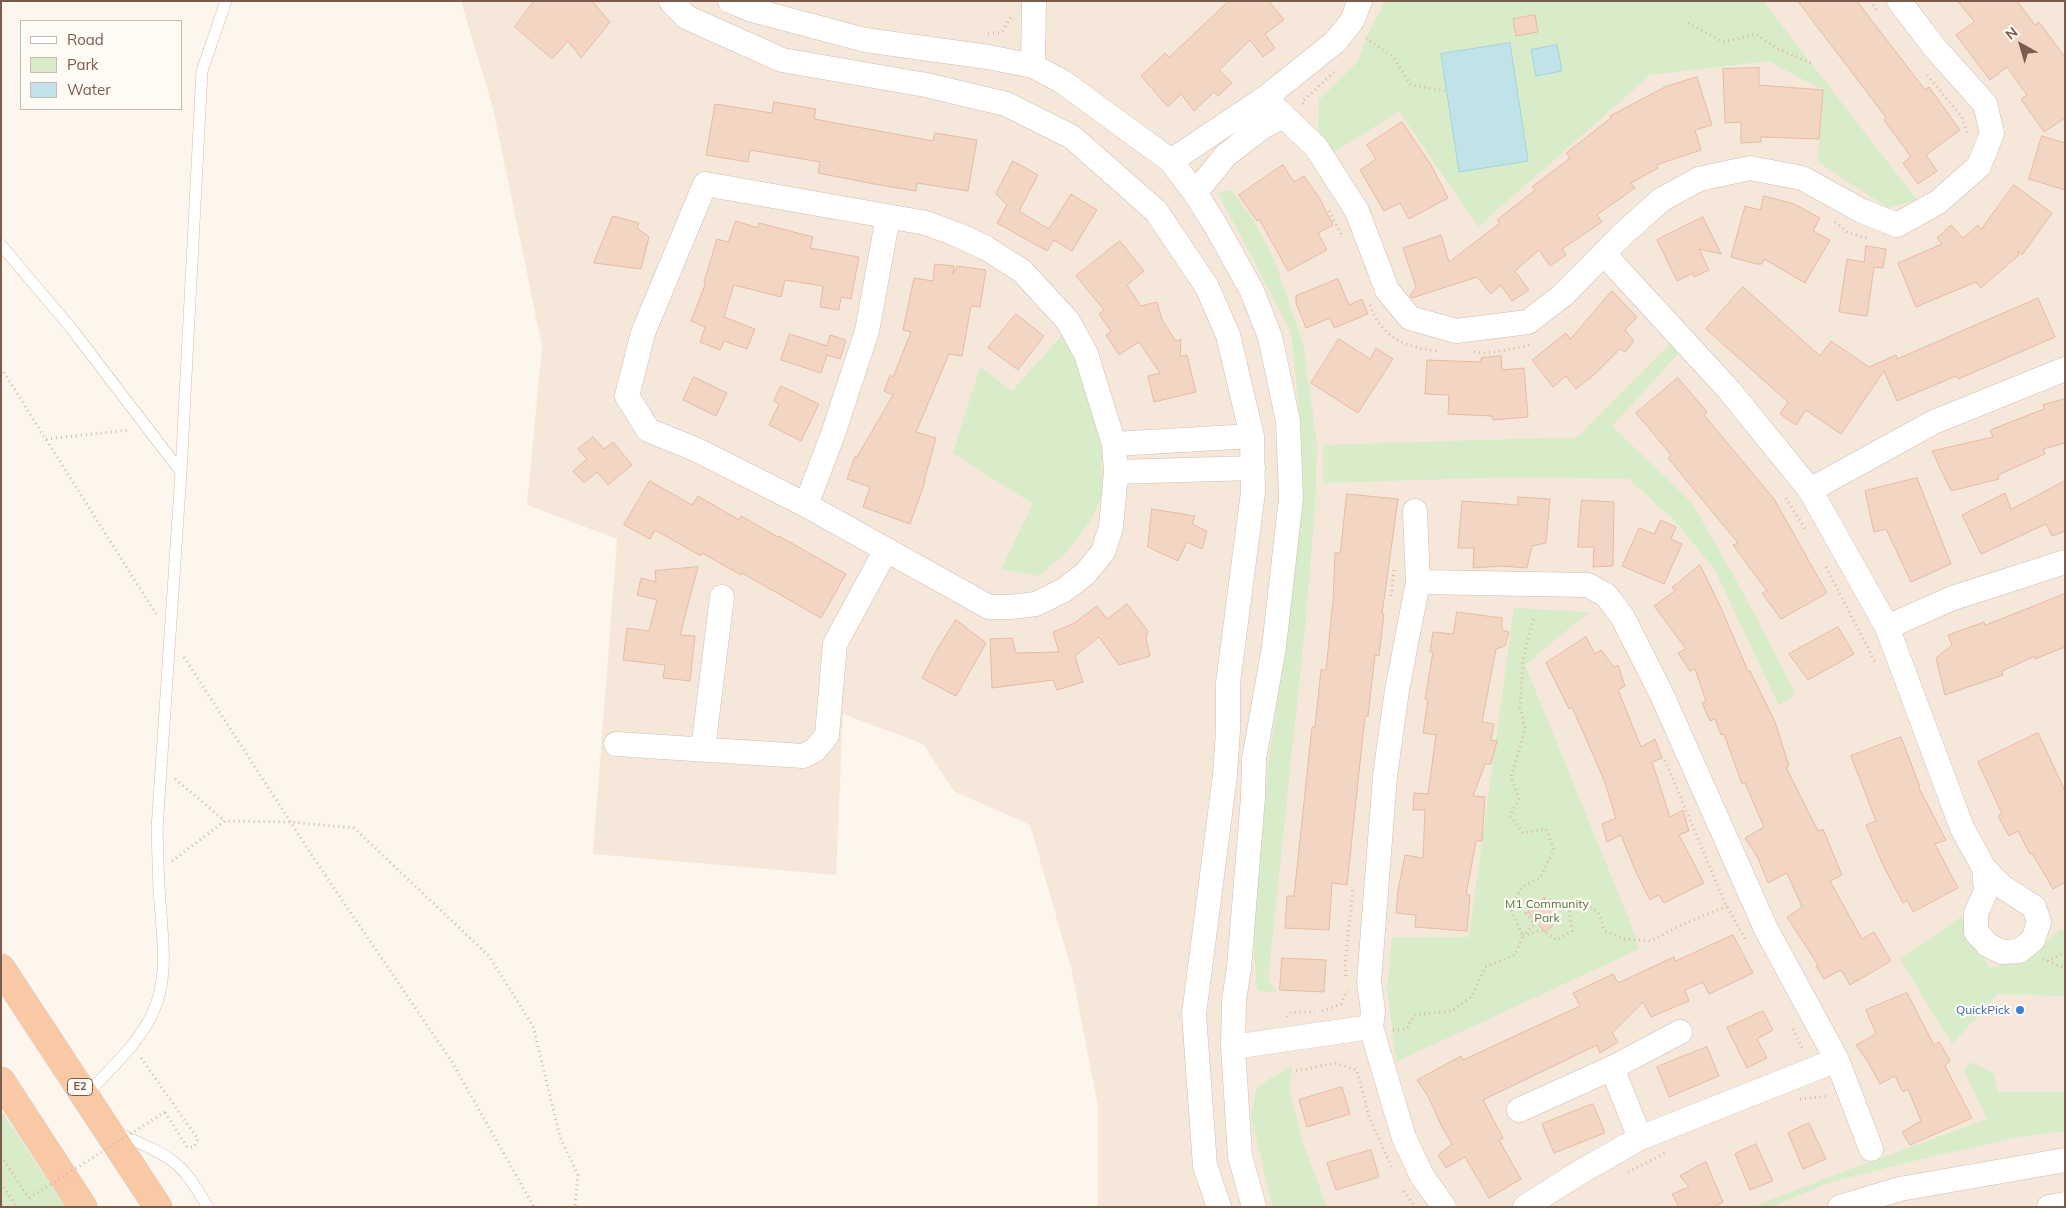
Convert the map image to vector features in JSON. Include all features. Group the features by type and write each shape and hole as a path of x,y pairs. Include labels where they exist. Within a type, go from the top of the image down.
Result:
{"highway":[{"name":"E2","path":"1,968 158,1207"},
{"path":"1,1081 83,1207"}],"street":[{"path":"730,1 752,10 865,40 988,57 1033,66 1063,82 1171,161 1216,226 1252,291 1270,337 1288,421 1291,498 1274,647 1255,747 1254,798 1239,968 1234,1000 1232,1047 1240,1156 1254,1207"},
{"path":"1171,161 1265,98 1335,42 1352,21 1360,1"},
{"path":"1265,98 1316,147 1357,211 1387,290 1410,318 1456,330 1528,322 1563,294 1661,200 1699,179 1750,168 1802,178 1862,211 1897,225 1938,202 1979,166 1992,133 1985,104 1935,48 1899,1"},
{"path":"682,6 782,60 926,85 1006,104 1072,137 1156,211 1207,287 1228,335 1252,436 1254,468 1253,492 1228,684 1228,730 1225,775 1194,1014 1205,1166 1219,1207"},
{"path":"1024,6 1033,66"},
{"path":"1194,193 1226,155 1262,128 1283,116"},
{"path":"705,184 888,217 926,222 958,234 986,248 1022,271 1068,321 1086,354 1114,444 1116,472 1111,527 1103,552 1085,574 1064,590 1036,604 1011,607 989,606 806,505 697,450 648,430 627,396 644,333 705,184"},
{"path":"806,505 833,434 867,331 888,217"},
{"path":"1604,254 1729,390 1810,490 1887,627 1962,828 1984,868"},
{"path":"1810,490 1934,422 2065,369"},
{"path":"1114,444 1252,436"},
{"path":"1116,472 1254,468"},
{"path":"1415,511 1418,582 1397,690 1385,776 1370,982 1373,1011 1381,1028 1404,1138 1422,1176 1444,1207"},
{"path":"616,744 803,756 816,750 827,735 835,644 886,550"},
{"path":"1887,627 1953,598 2065,562"},
{"path":"1418,582 1588,585 1606,595 1622,616 1662,695 1766,929 1837,1060 1871,1149"},
{"path":"703,749 722,597"},
{"path":"1225,775 1254,776"},
{"path":"1232,1047 1381,1028"},
{"path":"1519,1110 1612,1068 1680,1032"},
{"path":"1525,1207 1582,1171 1640,1138 1837,1060"},
{"path":"1612,1068 1640,1138"},
{"path":"1840,1207 1900,1189 2065,1160"},
{"path":"2049,1207 2065,1204"}],"lane":[{"path":"86,1095 132,1045 148,1023 160,997 165,968 157,829 181,472 202,71 226,1"},
{"path":"1,245 71,328 181,472"},
{"path":"108,1130 159,1152 175,1163 190,1178 208,1207"}],"path":[{"path":"984,34 1002,32 1024,6"},
{"path":"1688,23 1723,42 1756,34 1776,48 1812,63"},
{"path":"1366,38 1393,57 1411,85 1446,91"},
{"path":"1327,206 1344,241"},
{"path":"1833,221 1848,232 1874,241"},
{"path":"1368,300 1374,317 1396,341 1423,350 1442,351"},
{"path":"1469,352 1488,353 1527,346 1534,340"},
{"path":"1,368 170,636 291,822 452,1062 534,1207"},
{"path":"46,439 148,428"},
{"path":"1783,492 1806,530"},
{"path":"1824,562 1878,669"},
{"path":"1391,598 1394,569"},
{"path":"1523,936 1510,908 1522,888 1540,878 1554,849 1546,829 1523,833 1510,816 1519,798 1511,777 1526,729 1520,708 1523,659 1534,616"},
{"path":"1662,753 1727,906 1745,940"},
{"path":"161,768 225,821"},
{"path":"158,872 225,821 291,822 354,828 489,956 533,1026 560,1137 578,1175 575,1207"},
{"path":"1266,1042 1291,1012 1320,1012 1341,1004 1347,991 1345,963 1354,882"},
{"path":"1381,1028 1406,1029 1414,1015 1452,1011 1472,996 1485,967 1514,955 1523,936 1534,925 1526,913 1544,898 1568,907"},
{"path":"1568,907 1579,900 1598,912 1604,931 1624,940 1651,941 1679,926 1727,906"},
{"path":"1523,936 1541,930 1557,940 1572,931 1568,907"},
{"path":"2046,962 2065,952"},
{"path":"1790,1023 1804,1049 1802,1057"},
{"path":"1,1156 29,1198 165,1112 187,1147 194,1147 198,1139 132,1045"},
{"path":"1296,1071 1335,1063 1357,1070 1369,1117 1394,1172"},
{"path":"1790,1100 1828,1095 1832,1102"},
{"path":"1621,1176 1671,1150"},
{"path":"1,1182 17,1207"},
{"path":"1403,1189 1415,1207"}],"shaded area":[{"path":"461,1 2065,1 2065,1207 1098,1207 1098,1107 1072,972 1030,825 954,791 923,744 843,714 836,875 593,854 617,539 527,505 542,346 493,108"}],"green space":[{"path":"1385,1 1763,1 1917,200 1888,208 1818,162 1823,90 1768,61 1650,75 1478,227 1399,111 1333,153 1318,129 1319,100 1358,61 1366,38"},
{"path":"1231,190 1254,221 1275,262 1303,343 1317,445 1315,510 1305,627 1268,980 1277,992 1257,991 1251,910 1270,752 1289,621 1299,505 1301,432 1291,332 1218,193"},
{"path":"1062,335 1077,356 1102,429 1102,495 1091,520 1065,554 1038,576 1001,569 1033,504 953,453 980,367 1012,391"},
{"path":"1670,344 1679,353 1612,426 1692,503 1740,587 1796,694 1779,706 1715,570 1675,521 1629,479 1517,477 1323,483 1323,445 1578,437"},
{"name":"M1 Community Park","path":"1514,608 1589,612 1525,665 1632,927 1639,949 1396,1062 1387,987 1392,937 1469,937"},
{"path":"1961,917 1990,969 2034,954 2060,929 2065,930 2065,996 1998,994 1952,1044 1900,959"},
{"path":"1971,1062 1993,1073 1998,1092 2065,1092 2065,1131 2024,1136 1930,1157 1828,1183 1771,1207 1752,1207 1987,1119 1964,1070"},
{"path":"1292,1065 1290,1094 1303,1143 1327,1207 1273,1207 1272,1204 1251,1116 1257,1087"},
{"path":"1,1110 66,1207 1,1207"}],"water":[{"path":"1510,43 1528,161 1459,172 1441,54"},
{"path":"1557,45 1562,71 1536,76 1531,50"}],"building":[{"path":"534,1 592,1 610,22 581,58 568,41 552,59 515,27"},
{"path":"1229,1 1269,1 1284,20 1265,34 1275,48 1263,57 1250,40 1219,70 1232,83 1218,96 1214,92 1194,111 1181,94 1168,107 1141,76 1165,53 1169,57"},
{"path":"1798,1 1857,1 1925,90 1929,87 1960,130 1926,155 1937,171 1918,184 1903,163 1911,157 1884,120 1886,118"},
{"path":"1958,1 2017,1 2035,25 2039,22 2065,57 2065,118 2044,132 2021,99 2027,95 2007,67 1990,80 1956,35 1974,22"},
{"path":"1535,15 1538,32 1516,36 1513,19"},
{"path":"1759,68 1759,85 1823,90 1819,139 1761,137 1761,142 1741,143 1741,122 1725,123 1723,69"},
{"path":"1697,77 1712,125 1695,130 1701,150 1656,165 1658,168 1631,183 1635,188 1597,215 1602,222 1562,249 1566,255 1550,266 1539,250 1515,271 1529,290 1512,301 1501,285 1491,294 1477,277 1412,298 1410,296 1416,287 1403,248 1441,235 1449,262 1500,223 1497,220 1535,190 1532,187 1570,158 1566,153 1611,118 1610,116 1665,87"},
{"path":"774,102 816,109 814,119 933,141 935,133 977,140 968,191 917,183 916,191 874,184 818,173 820,162 750,150 748,162 706,155 715,104 772,113"},
{"path":"1402,122 1431,165 1448,198 1409,219 1400,203 1384,211 1360,170 1376,159 1367,145"},
{"path":"2042,136 2065,143 2065,190 2029,179"},
{"path":"1013,161 1038,175 1019,211 1049,229 1071,194 1097,210 1072,251 1054,240 1047,251 997,223 1007,205 996,194"},
{"path":"1283,165 1294,182 1304,176 1320,199 1333,225 1318,233 1327,250 1288,271 1259,219 1257,221 1239,195"},
{"path":"2014,185 2052,213 2022,255 2018,251 2019,255 1981,288 1976,282 1916,307 1898,263 1942,244 1937,238 1951,225 1963,238 1978,225 1981,229"},
{"path":"1764,196 1794,204 1820,218 1813,231 1830,240 1805,283 1764,259 1762,264 1756,264 1731,257 1745,206 1760,210"},
{"path":"613,216 639,223 637,228 649,237 641,269 594,263"},
{"path":"1703,217 1721,254 1699,249 1709,270 1694,277 1693,273 1677,281 1657,240"},
{"path":"736,221 758,228 759,223 813,237 810,248 859,257 851,299 841,297 839,310 820,307 823,286 785,280 781,297 734,285 724,317 755,329 747,349 724,341 720,350 700,342 705,327 691,321 706,282 704,282 717,239 728,242"},
{"path":"1120,241 1144,271 1127,285 1141,306 1157,302 1162,320 1176,341 1181,339 1180,356 1187,355 1196,392 1154,402 1148,376 1160,373 1139,342 1119,355 1106,335 1111,331 1099,314 1104,310 1076,276"},
{"path":"1866,246 1886,249 1883,268 1874,267 1867,316 1839,312 1847,259 1864,262"},
{"path":"935,264 954,266 953,274 957,266 986,270 980,307 971,306 962,356 949,354 916,432 936,438 925,482 910,524 863,507 870,487 847,479 855,456 857,457 893,395 884,391 890,375 893,377 911,332 903,330 914,278 933,281"},
{"path":"1338,279 1349,305 1362,299 1368,314 1334,328 1330,318 1306,328 1296,303 1296,296"},
{"path":"1743,287 1820,356 1831,341 1869,367 1896,355 1897,359 2038,298 2055,337 1958,379 1956,376 1897,401 1884,371 1841,434 1806,410 1796,425 1780,414 1788,402 1706,329"},
{"path":"1612,291 1637,317 1625,330 1634,341 1625,352 1620,349 1595,374 1576,389 1566,376 1553,387 1532,360 1566,333 1570,339"},
{"path":"1016,314 1044,336 1018,370 988,348"},
{"path":"790,334 827,346 830,335 846,340 840,359 827,355 821,373 781,360"},
{"path":"1339,339 1370,359 1376,348 1393,359 1358,413 1311,383"},
{"path":"1501,356 1502,370 1524,368 1528,417 1493,420 1492,416 1448,414 1449,395 1425,394 1427,360 1481,362 1481,358"},
{"path":"694,377 727,393 716,416 683,400"},
{"path":"1678,378 1707,412 1704,415 1774,499 1827,593 1781,619 1762,593 1767,591 1733,545 1738,543 1668,458 1671,455 1636,413"},
{"path":"781,386 819,404 801,441 769,425 779,404 774,401"},
{"path":"2065,399 2065,443 2043,449 2045,454 1998,475 1999,479 1951,491 1932,451 1993,437 1990,430 2044,409 2043,405"},
{"path":"593,437 604,449 613,442 632,465 608,485 597,472 584,483 573,471 587,459 578,449"},
{"path":"1917,478 1951,564 1911,582 1886,529 1874,532 1865,491"},
{"path":"650,481 692,505 698,496 739,520 741,516 846,574 821,618 742,573 741,575 702,553 701,556 655,530 650,539 624,525"},
{"path":"2065,481 2065,531 2052,536 2046,524 1981,554 1962,515 2005,493 2011,509"},
{"path":"1347,494 1398,499 1382,614 1384,614 1379,656 1375,655 1368,716 1365,716 1347,885 1332,883 1329,930 1285,928 1287,896 1294,896 1312,727 1315,727 1321,670 1326,670 1333,601 1335,553 1340,553"},
{"path":"1518,497 1550,499 1546,543 1532,546 1527,568 1502,566 1473,568 1474,548 1458,548 1462,501 1518,505"},
{"path":"1582,500 1614,502 1613,566 1593,567 1594,547 1578,547"},
{"path":"1152,509 1195,516 1192,524 1207,531 1202,549 1187,542 1178,561 1148,547"},
{"path":"1661,520 1676,527 1671,539 1682,544 1664,584 1622,566 1639,528 1654,534"},
{"path":"1700,565 1748,671 1750,671 1775,722 1789,766 1786,767 1818,831 1823,829 1842,875 1830,881 1862,939 1874,932 1891,961 1850,985 1841,970 1824,979 1816,966 1818,965 1787,917 1802,907 1787,873 1768,883 1758,858 1745,838 1764,827 1745,783 1742,784 1724,734 1721,735 1715,719 1710,721 1702,703 1706,701 1695,669 1690,671 1678,653 1686,649 1654,606 1676,590 1672,588"},
{"path":"698,567 680,635 695,636 690,681 663,678 665,665 623,660 627,628 649,631 657,600 637,595 641,578 656,582 655,571"},
{"path":"2065,594 2065,647 2035,659 2035,656 2002,671 2003,675 1945,695 1936,658 1952,645 1948,635 1984,622 1985,625"},
{"path":"1127,604 1148,631 1146,638 1150,656 1119,665 1099,637 1075,656 1083,682 1057,690 1053,680 992,688 990,639 1012,638 1016,653 1059,652 1053,632 1073,624 1097,606 1107,619"},
{"path":"1457,612 1502,618 1502,630 1509,632 1505,646 1496,649 1482,722 1494,724 1491,740 1497,741 1491,764 1485,764 1473,796 1485,797 1482,841 1476,841 1466,895 1470,895 1467,931 1415,927 1416,915 1396,913 1398,890 1405,855 1423,858 1425,810 1413,810 1414,793 1428,794 1436,735 1423,733 1428,700 1425,699 1433,652 1430,652 1433,632 1453,634"},
{"path":"956,620 986,643 956,696 922,678 936,651"},
{"path":"1838,627 1854,654 1808,680 1789,654"},
{"path":"1586,637 1595,654 1601,650 1614,667 1618,665 1625,686 1618,690 1641,747 1655,739 1662,758 1652,762 1670,817 1683,810 1689,831 1679,835 1704,883 1664,903 1659,895 1650,900 1621,835 1607,842 1602,824 1616,818 1604,780 1572,707 1569,709 1546,663"},
{"path":"2038,733 2065,791 2065,882 2053,889 2032,853 2030,854 2018,831 2009,836 1998,816 2002,814 1978,762"},
{"path":"1901,737 1919,788 1946,840 1935,844 1958,888 1913,912 1907,900 1903,903 1883,865 1866,825 1876,821 1851,756"},
{"path":"1544,898 1560,919 1545,932 1528,912"},
{"path":"1733,935 1753,973 1709,994 1703,982 1685,990 1689,1001 1651,1017 1643,1002 1612,1033 1618,1042 1600,1053 1597,1045 1483,1100 1503,1138 1499,1140 1521,1179 1489,1198 1465,1157 1446,1168 1438,1155 1452,1144 1428,1096 1417,1080 1461,1056 1463,1060 1580,1006 1573,993 1613,974 1618,983 1674,957 1675,961"},
{"path":"1282,958 1326,960 1324,992 1280,990"},
{"path":"1907,993 1934,1045 1939,1042 1950,1060 1945,1066 1972,1118 1910,1145 1902,1132 1921,1121 1908,1089 1903,1092 1895,1076 1880,1084 1856,1045 1876,1034 1866,1010"},
{"path":"1763,1011 1773,1030 1757,1039 1767,1058 1747,1068 1727,1028"},
{"path":"1707,1047 1719,1076 1669,1097 1657,1067"},
{"path":"1342,1087 1350,1114 1307,1127 1299,1100"},
{"path":"1593,1104 1605,1133 1554,1153 1542,1124"},
{"path":"1809,1123 1826,1159 1803,1169 1788,1133"},
{"path":"1756,1144 1773,1181 1750,1190 1735,1154"},
{"path":"1371,1150 1379,1177 1336,1190 1327,1163"},
{"path":"1706,1162 1723,1202 1714,1207 1679,1207 1672,1194 1689,1187 1680,1176"}],"place":[{"name":"QuickPick","path":"2020,1010"}]}
